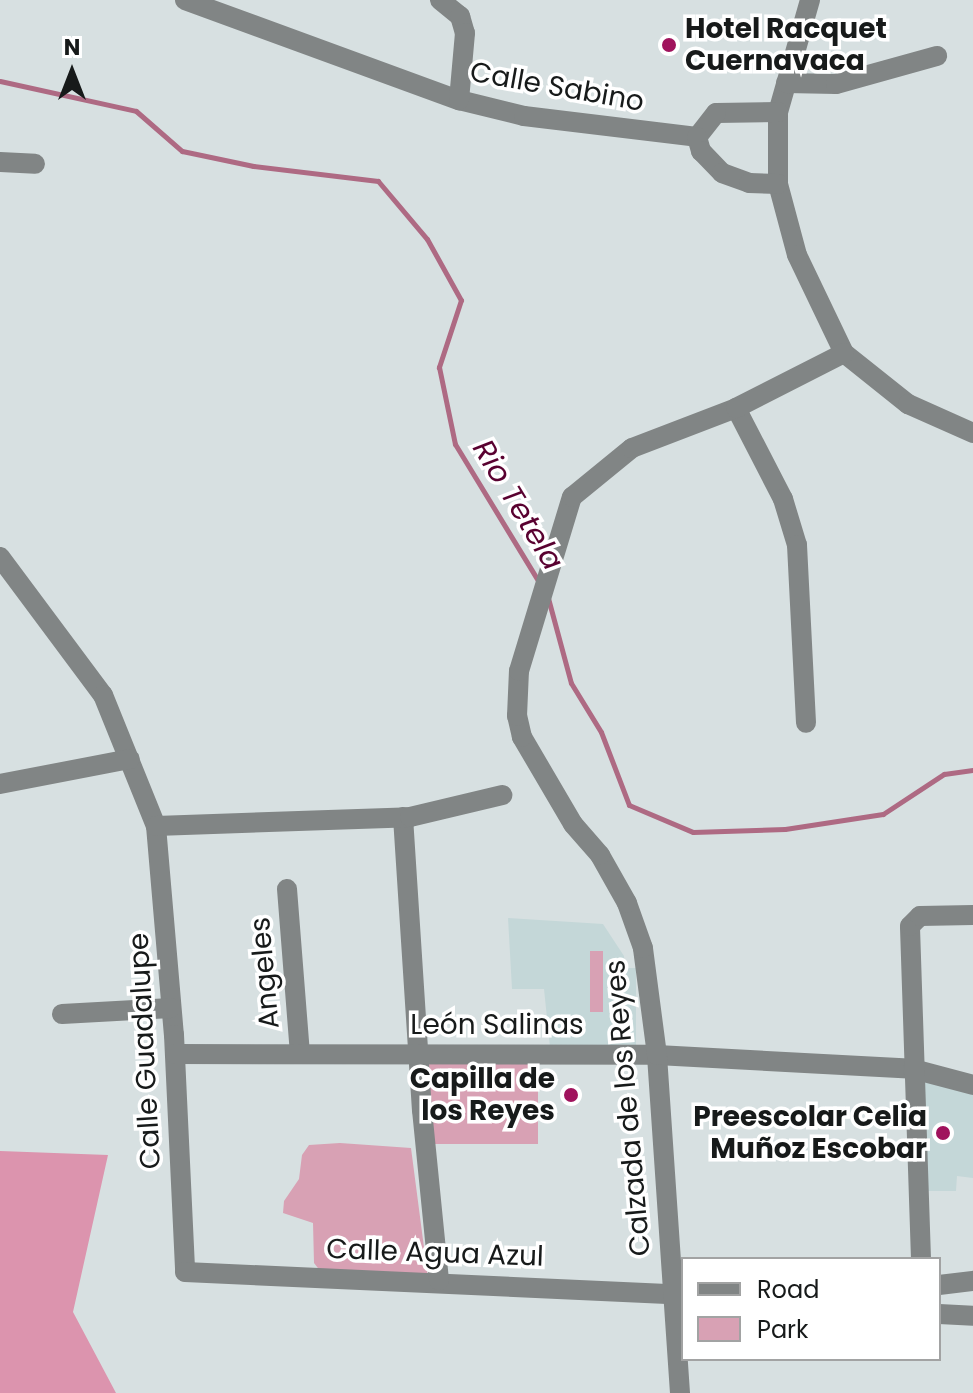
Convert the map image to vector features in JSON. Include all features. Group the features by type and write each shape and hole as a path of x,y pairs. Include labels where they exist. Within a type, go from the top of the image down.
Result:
{"street":[{"name":"Calle Sabino","path":"185,0 459,100 524,116 697,137"},
{"path":"440,0 460,16 465,33 459,100"},
{"path":"810,0 778,112 778,184 797,255 844,353 908,404 973,433"},
{"path":"786,83 836,84 937,56"},
{"path":"778,112 716,113 697,137 701,151 722,173 749,183 778,184"},
{"path":"0,162 35,164"},
{"name":"Calzada de los Reyes","path":"680,1393 678,1294 657,1055 643,948 627,903 522,737 519,671 572,497 632,448 736,408 844,353"},
{"path":"736,408 783,499 797,545 806,723"},
{"name":"Calle Guadalupe","path":"0,557 103,695 156,826 175,1054 185,1272"},
{"path":"0,784 130,759"},
{"path":"156,826 403,817 502,795"},
{"path":"403,817 418,1052 439,1280"},
{"name":"Angeles","path":"287,889 300,1053"},
{"path":"921,1257 913,1069 913,919 973,915"},
{"path":"62,1014 171,1008"},
{"name":"León Salinas","path":"175,1054 418,1052 657,1055 913,1069 973,1085"},
{"name":"Calle Agua Azul","path":"185,1272 439,1280 678,1294"},
{"path":"941,1285 973,1281"},
{"path":"941,1314 973,1316"}],"shaded area":[{"path":"508,918 603,924 624,956 625,968 636,968 636,1045 550,1047 544,989 512,989"},
{"name":"Preescolar Celia Muñoz Escobar","path":"913,1069 973,1090 973,1178 957,1176 956,1191 913,1191"},
{"path":"0,1151 108,1155 73,1312 116,1393 0,1393"}],"green space":[{"path":"590,951 603,951 603,1012 590,1012"},
{"path":"424,1059 538,1059 538,1144 424,1144"},
{"path":"340,1143 411,1148 428,1278 325,1277 314,1263 313,1223 283,1213 284,1201 299,1179 302,1155 309,1145"}],"waterway":[{"name":"Rio Tetela","path":"0,81 136,111 182,151 253,166 378,181 427,239 461,300 439,367 455,444 539,582"},
{"name":"Rio Tetela","path":"548,598 571,683 601,732 629,805 693,832 785,829 883,814 944,774 973,770"}],"place":[{"name":"Hotel Racquet Cuernavaca","path":"669,45"},
{"name":"Capilla de los Reyes","path":"571,1095"},
{"name":"Preescolar Celia Muñoz Escobar","path":"943,1133"}]}
